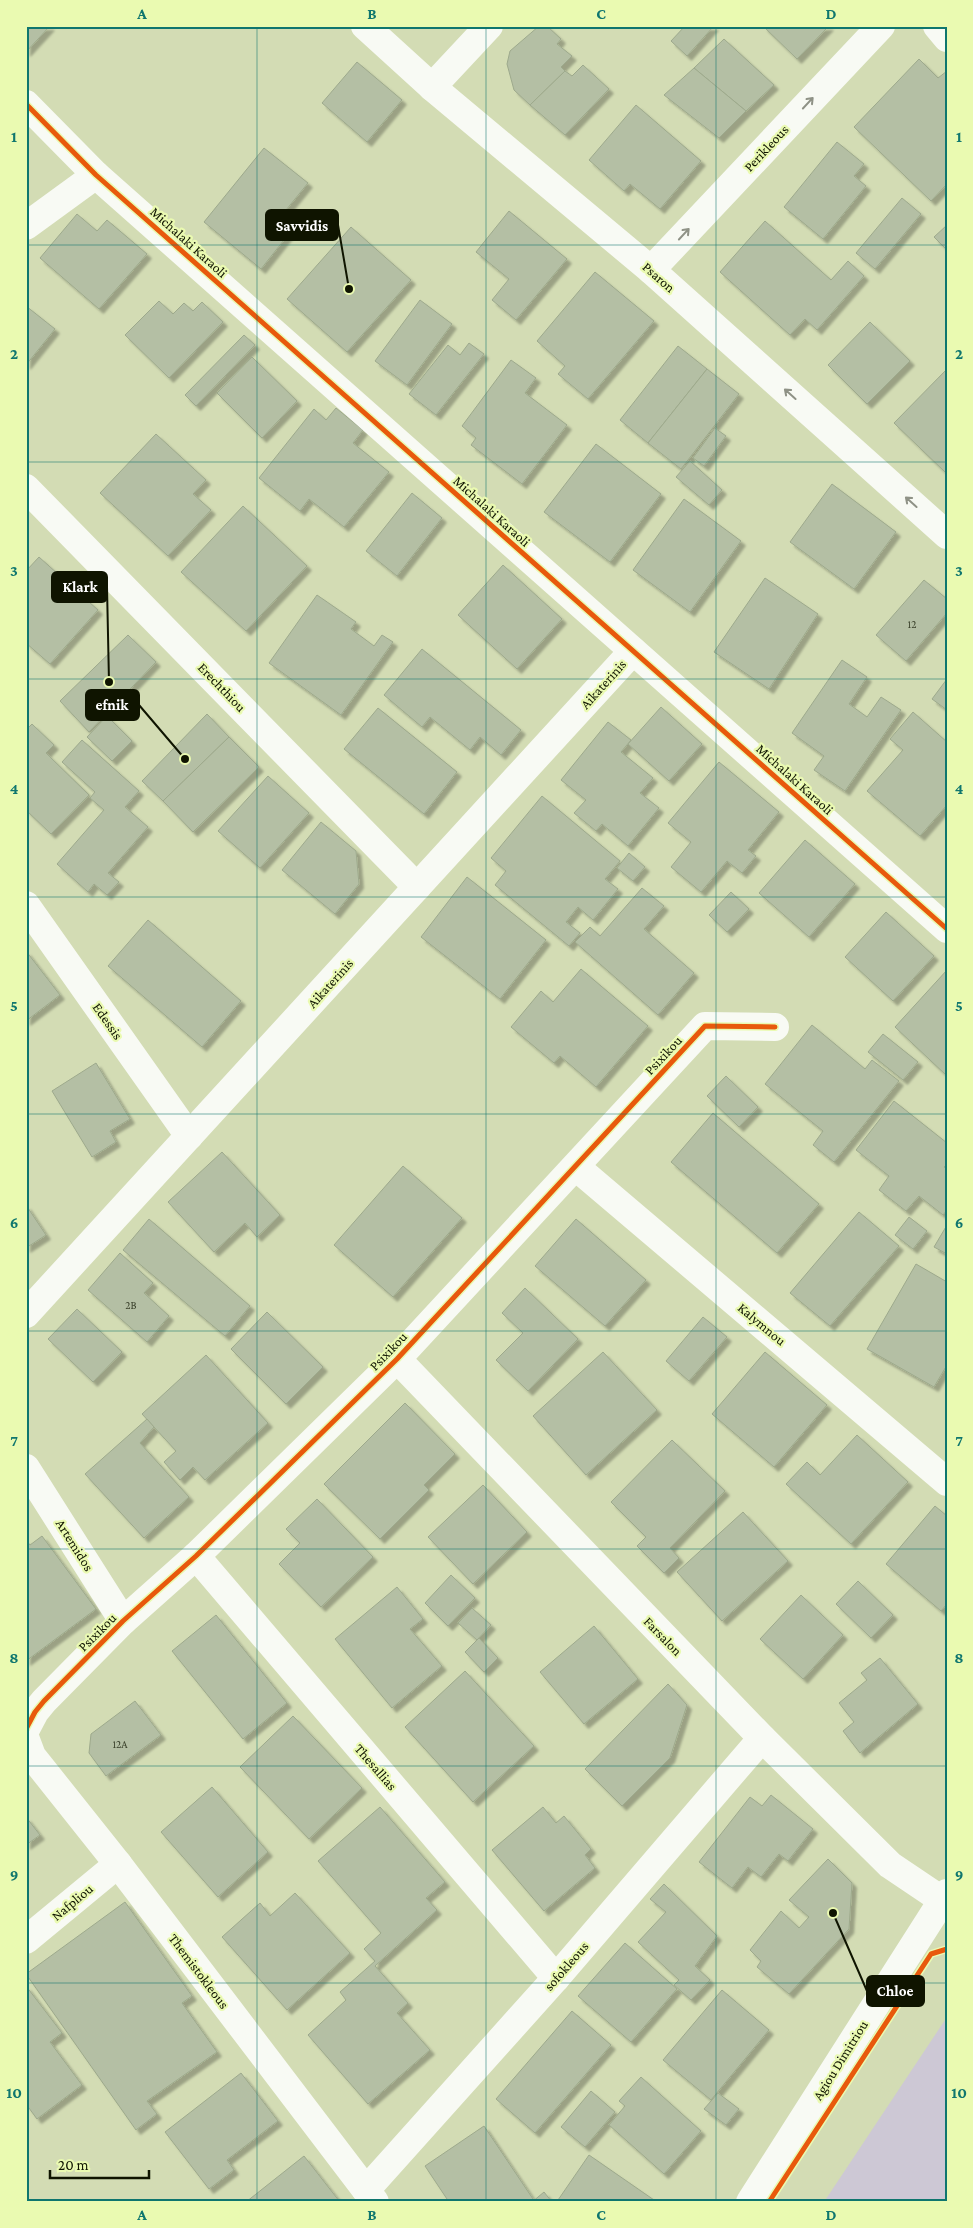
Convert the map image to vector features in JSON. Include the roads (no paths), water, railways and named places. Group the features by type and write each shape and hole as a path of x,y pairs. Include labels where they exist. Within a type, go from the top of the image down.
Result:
{"street":[{"name":"Psaron","path":"365,26 432,87 651,270 947,535"},
{"path":"432,87 489,26"},
{"name":"Perikleous","path":"651,270 881,26"},
{"path":"937,26 947,38"},
{"name":"Michalaki Karaoli","path":"26,104 96,175 947,929"},
{"path":"26,226 96,175"},
{"name":"Erechthiou","path":"26,488 417,887"},
{"name":"Aikaterinis","path":"26,1314 633,651"},
{"name":"Edessis","path":"26,905 189,1136"},
{"name":"Psixikou","path":"26,1729 35,1712 44,1701 123,1622 196,1556 397,1358 705,1026 775,1027"},
{"name":"Kalymnou","path":"576,1167 947,1482"},
{"name":"Farsalon","path":"397,1358 762,1738 890,1865 944,1896"},
{"name":"Artemidos","path":"26,1468 123,1622"},
{"name":"Thesallias","path":"196,1556 556,1978"},
{"name":"sofokleous","path":"370,2196 762,1738"},
{"name":"Themistokleous","path":"26,1740 32,1756 118,1864 370,2196"},
{"name":"Nafpliou","path":"26,1940 118,1864"},
{"name":"Agiou Dimitriou","path":"750,2202 944,1896"}],"place":[{"name":"Savvidis","path":"349,289"},
{"name":"Klark","path":"109,682"},
{"name":"efnik","path":"185,759"},
{"name":"Chloe","path":"833,1913"}]}
